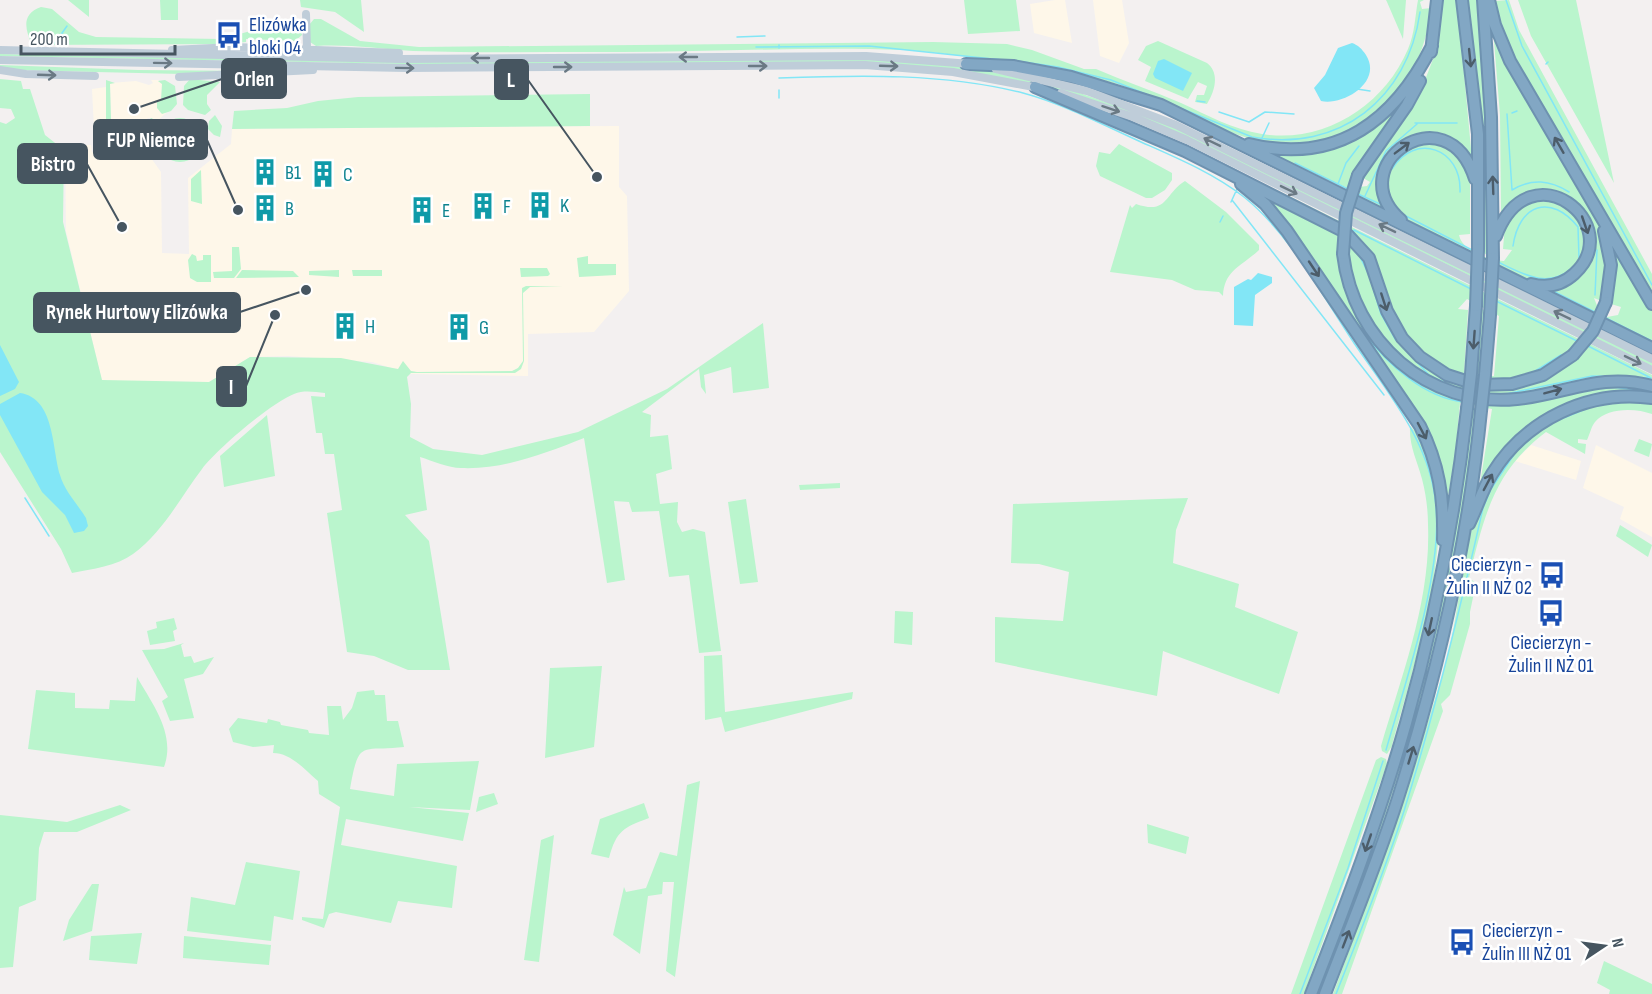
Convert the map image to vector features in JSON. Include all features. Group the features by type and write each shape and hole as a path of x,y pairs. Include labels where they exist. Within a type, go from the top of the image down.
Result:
{"highway":[{"path":"1437,0 1432,46 1416,90 1358,175 1344,219 1343,254 1353,298 1374,335 1407,369 1440,388 1476,398 1503,400 1531,396 1594,381 1622,381 1652,386"},
{"path":"1311,994 1353,884 1395,759 1428,640 1443,570 1471,374 1478,249 1479,192 1474,97 1462,0"},
{"path":"1325,994 1398,800 1427,698 1464,536 1485,375 1493,244 1491,117 1483,0"},
{"path":"1489,0 1506,54 1652,304"},
{"path":"1227,137 1251,145 1289,150 1319,147 1348,138 1371,125 1398,101 1411,84 1432,46"},
{"path":"966,64 1013,66 1096,83 1150,101 1652,348"},
{"path":"1035,87 1217,166 1333,224 1355,240 1371,262 1387,311 1402,338 1420,357 1447,375 1479,385 1512,384 1543,375 1573,355 1593,331 1606,302 1611,275 1609,248 1588,195"},
{"path":"1413,230 1391,210 1383,186 1388,162 1396,151 1409,142 1432,138 1455,146 1469,163 1479,192"},
{"path":"1217,166 1254,194 1284,226 1420,426 1432,453 1441,487 1443,570"},
{"path":"1493,244 1505,215 1528,197 1543,195 1561,198 1574,206 1583,216 1588,231 1589,248 1576,272 1566,280 1551,285 1538,286 1516,280"},
{"path":"1464,536 1491,475 1510,450 1538,425 1583,403 1623,396 1652,398"}],"main road":[{"path":"306,14 306,48"},
{"path":"144,53 211,47 306,48 385,52 435,58"},
{"path":"0,50 435,58 866,56 966,64 1060,84 1157,117 1652,359"},
{"path":"0,60 346,67 874,66 953,72 1035,87 1119,112 1171,133 1652,370"},
{"path":"179,77 244,76 346,67"},
{"path":"0,70 26,74 95,76"}],"shaded area":[{"path":"1065,0 1072,43 1034,33 1030,4"},
{"path":"1093,0 1122,0 1129,43 1119,63 1100,56"},
{"path":"151,80 158,80 162,84 161,102 157,103 160,113 166,113 155,123 152,118 148,118 140,125 131,127 111,119 110,83 136,81 149,85 153,83"},
{"path":"106,87 106,129 94,129 92,89"},
{"path":"619,126 619,187 627,196 629,291 594,332 528,334 528,376 411,374 372,362 288,356 250,357 209,382 102,381 66,231 65,145 91,145 92,152 137,151 151,158 161,172 162,253 189,254 188,178 231,144 232,129"},
{"path":"1531,445 1581,461 1576,480 1515,461"},
{"path":"1596,445 1652,473 1652,537 1620,519 1624,507 1583,488"}],"green space":[{"path":"68,0 89,0 89,17"},
{"path":"160,0 178,0 178,20 161,20"},
{"path":"300,0 361,0 364,32 335,12 301,7"},
{"path":"964,0 1016,0 1020,31 968,34"},
{"path":"1386,0 1406,0 1403,39 1387,2"},
{"path":"1418,0 1424,0 1420,2 1422,9 1431,8 1427,31 1410,75 1397,94 1363,125 1342,136 1319,143 1296,145 1254,140 1233,133 1153,97 1104,80 1052,69 947,54 904,50 828,49 639,52 413,51 352,46 316,46 310,42 309,25 314,19 321,19 360,41 419,47 933,42 1007,44 1032,50 1084,69 1096,69 1240,129 1285,136 1329,127 1368,104 1384,88 1408,49"},
{"path":"1442,0 1456,0 1472,160 1459,144 1439,135 1420,135 1402,141 1388,154 1383,165 1383,196 1389,213 1355,197 1359,187 1367,186 1370,182 1363,178 1417,101 1435,54"},
{"path":"1466,0 1478,0 1485,89 1487,255 1484,253 1484,189 1479,95"},
{"path":"1509,0 1519,30 1652,274 1652,297 1512,56 1505,40 1495,1"},
{"path":"1518,0 1576,0 1614,183 1531,36"},
{"path":"41,7 52,9 79,32 96,37 221,39 295,19 302,24 302,35 295,41 246,39 246,42 228,44 32,45 26,23 30,14"},
{"path":"1158,41 1207,63 1211,67 1215,82 1207,104 1195,102 1197,95 1204,95 1207,86 1198,82 1188,99 1145,81 1151,67 1138,60 1146,46"},
{"path":"1494,41 1497,41 1600,225 1607,247 1604,302 1594,298 1598,308 1597,317 1548,292 1581,276 1593,257 1595,237 1589,220 1577,205 1560,195 1541,192 1521,197 1501,213 1500,115"},
{"path":"0,54 216,58 878,60 968,67 1074,91 1163,122 1652,362 1652,366 1252,168 1059,90 967,71 878,64 449,65 0,56"},
{"path":"0,65 138,70 265,71 181,74 11,70 0,68"},
{"path":"0,79 21,81 23,89 30,89 45,135 64,150 63,222 102,380 209,382 250,357 341,358 398,369 403,361 411,371 417,372 512,371 518,368 523,361 522,288 526,286 563,286 530,287 523,293 524,361 521,369 515,373 411,373 407,377 411,404 410,437 433,449 482,455 578,432 667,389 763,323 769,388 733,393 731,367 704,375 706,394 701,387 699,369 642,412 651,415 650,437 668,435 672,469 656,474 660,504 678,502 677,522 682,532 693,529 705,532 721,651 699,653 689,575 669,577 659,511 632,512 629,502 614,501 625,580 607,583 584,438 539,455 477,468 456,468 420,457 427,510 405,515 429,541 450,670 408,670 374,656 347,652 327,513 342,510 334,454 325,454 322,433 316,433 311,396 325,397 325,393 294,394 245,427 209,460 162,525 133,554 112,564 72,573 61,549 0,452 0,122 6,124 15,118 11,109 0,108"},
{"path":"190,79 220,82 207,95 207,104 211,110 205,115 188,110 183,105 184,86"},
{"path":"106,80 115,83 110,84 111,119 131,127 152,118 155,123 144,137 98,137 94,133 94,129 106,128"},
{"path":"165,80 175,86 177,104 171,111 162,114 157,108 157,102 161,101 162,84 158,81"},
{"path":"590,94 590,126 232,129 234,111 287,108 318,101 358,97"},
{"path":"1404,100 1358,164 1348,188 1260,150 1323,149 1338,145 1367,130"},
{"path":"1102,112 1187,146 1583,341 1559,362 1518,378 1475,380 1444,369 1430,361 1418,350 1397,324 1367,253 1351,231","holes":["1467,299 1499,316 1494,376 1464,375 1468,310 1458,309"]},
{"path":"215,115 222,126 220,137 208,129 209,121"},
{"path":"180,118 189,119 196,124 201,131 201,149 196,156 189,161 180,162 171,161 164,156 159,149 158,140 159,131 164,124 171,119"},
{"path":"1435,142 1457,153 1470,174 1470,234 1459,235 1465,246 1484,257 1504,261 1512,250 1503,249 1505,224 1518,207 1542,198 1570,207 1580,222 1584,232 1584,245 1582,257 1576,266 1559,278 1548,281 1524,279 1402,217 1390,198 1387,188 1389,170 1394,161 1412,146"},
{"path":"1119,144 1172,173 1172,180 1165,190 1152,198 1146,198 1100,176 1096,166 1099,152 1110,154"},
{"path":"201,170 202,204 191,201 191,179"},
{"path":"1185,181 1226,212 1259,245 1259,250 1230,274 1223,296 1219,292 1195,290 1172,280 1110,272 1130,205 1132,208 1136,204 1146,207 1160,205"},
{"path":"1250,186 1338,235 1353,303 1371,340 1405,372 1426,384 1449,394 1495,403 1517,403 1616,384 1652,389 1652,395 1634,393 1545,417 1479,490 1492,409 1460,403 1455,457 1446,507 1437,457"},
{"path":"1348,238 1361,251 1396,336 1466,385 1556,372 1590,344 1652,375 1652,383 1621,377 1601,377 1518,396 1478,395 1430,379 1391,350 1358,300 1350,267"},
{"path":"1611,242 1652,308 1652,343 1606,320 1607,317 1618,315 1621,307 1611,304 1616,268"},
{"path":"232,247 239,247 241,269 234,278 214,278 213,272 232,271"},
{"path":"192,254 196,256 197,261 203,260 203,255 211,255 211,282 197,282 190,278 188,260"},
{"path":"588,256 588,264 616,264 616,275 579,277 577,258"},
{"path":"520,268 547,268 550,274 521,277"},
{"path":"242,270 293,271 299,277 236,278"},
{"path":"339,270 339,277 309,275 309,271"},
{"path":"352,270 382,270 382,276 353,276"},
{"path":"1482,309 1485,311 1479,374 1477,373"},
{"path":"1652,400 1652,414 1622,410 1600,417 1587,440 1578,439 1578,443 1586,444 1585,454 1546,432 1528,447 1502,480 1486,516 1469,578 1476,583 1470,624 1450,695 1441,704 1443,711 1342,994 1333,994 1420,746 1446,662 1473,524 1494,474 1519,444 1560,416 1600,403"},
{"path":"1473,408 1477,408 1453,561 1418,706 1374,849 1321,994 1317,994 1381,822 1413,719 1435,631 1453,542"},
{"path":"267,415 275,476 224,487 220,456"},
{"path":"1410,426 1429,454 1438,491 1439,534 1424,627 1392,746 1387,754 1382,751 1381,746 1414,637 1428,553 1426,502 1412,447"},
{"path":"1639,439 1652,444 1649,457 1634,451"},
{"path":"840,483 840,488 800,490 799,485"},
{"path":"1188,498 1176,530 1173,563 1239,584 1235,607 1298,632 1279,694 1163,651 1157,696 995,662 995,617 1063,621 1069,572 1039,564 1011,563 1013,504"},
{"path":"746,499 758,582 740,584 728,502"},
{"path":"1620,525 1652,545 1648,557 1616,536"},
{"path":"895,611 913,612 912,645 894,643"},
{"path":"174,618 177,629 173,631 175,641 150,645 147,631 157,628 156,622"},
{"path":"184,643 181,645 184,657 191,656 194,663 214,657 203,674 184,679 194,718 170,721 162,701 168,697 142,650 164,649"},
{"path":"722,655 725,712 853,692 852,699 725,732 721,717 705,720 704,656"},
{"path":"602,666 594,747 545,758 550,668"},
{"path":"137,677 156,709 165,731 167,755 164,767 28,749 36,690 75,693 75,708 109,709 110,700 135,701"},
{"path":"374,690 375,695 385,695 387,721 398,721 404,747 364,751 356,762 350,789 394,796 397,764 479,761 470,810 409,807 469,813 463,841 346,819 341,845 457,866 452,908 398,901 391,923 336,912 329,914 324,928 302,920 302,917 323,919 340,807 319,794 318,781 297,763 286,756 273,753 274,745 253,747 233,742 229,729 238,718 267,723 268,719 280,722 281,725 308,730 309,733 329,735 327,706 341,706 343,720 352,708 357,692"},
{"path":"1381,757 1386,759 1387,764 1304,994 1291,994 1376,760"},
{"path":"700,781 675,977 666,971 674,882 663,882 662,894 648,896 640,954 613,935 624,887 626,892 646,888 660,852 677,856 687,785"},
{"path":"494,793 498,804 476,812 479,797"},
{"path":"644,803 649,818 622,831 609,858 591,854 600,819"},
{"path":"120,805 131,810 77,832 44,832 39,848 36,900 19,907 13,967 0,968 0,815 67,822"},
{"path":"1147,824 1189,837 1186,854 1148,843"},
{"path":"554,835 539,962 524,960 541,840"},
{"path":"246,862 300,871 293,920 274,916 271,941 187,931 191,897 235,905"},
{"path":"92,884 99,884 92,931 63,941 69,920"},
{"path":"142,933 137,964 89,960 91,936"},
{"path":"184,936 271,945 269,965 183,958"},
{"path":"1604,961 1652,984 1652,994 1609,994 1610,990 1597,983"}],"water":[{"path":"1352,43 1363,51 1370,65 1365,83 1358,90 1340,100 1321,101 1314,88 1325,75 1338,48"},
{"path":"1164,59 1192,73 1183,91 1155,78 1153,74 1158,61"},
{"path":"1258,273 1272,277 1272,283 1255,295 1253,326 1234,325 1234,287 1248,279 1251,280"},
{"path":"0,345 19,382 15,389 0,396"},
{"path":"20,393 40,404 46,414 62,481 86,518 88,526 84,531 74,533 65,515 42,492 0,415 0,404"}],"waterway":[{"path":"1506,0 1522,46 1652,285"},
{"path":"1017,61 1058,67 1111,80 1252,137 1284,140 1313,136 1340,127 1364,113 1385,94 1401,70 1413,43 1420,12"},
{"path":"55,43 67,26"},
{"path":"737,37 765,36"},
{"path":"756,47 869,46 1012,61"},
{"path":"779,78 902,77 963,82 1023,93 1083,115 1181,160 1232,188 1261,212 1291,247 1394,400 1417,440 1432,483 1436,506 1434,564 1421,628 1386,750"},
{"path":"1357,89 1370,91"},
{"path":"779,90 779,98"},
{"path":"1197,101 1205,102"},
{"path":"1512,113 1517,111"},
{"path":"1219,112 1249,122 1265,112 1294,114"},
{"path":"1507,114 1512,190 1519,186 1541,182 1555,185 1569,192"},
{"path":"1262,138 1269,123"},
{"path":"1415,123 1457,123"},
{"path":"1365,196 1386,151 1417,124"},
{"path":"1338,184 1346,163 1359,146"},
{"path":"1392,169 1402,158 1413,151 1424,148 1435,150 1453,165 1459,177 1460,192"},
{"path":"1295,163 1348,189"},
{"path":"1231,202 1237,189"},
{"path":"1358,194 1380,204"},
{"path":"1232,200 1384,395"},
{"path":"1513,246 1516,232 1522,221 1529,213 1538,208 1547,207 1568,216 1578,227 1579,258"},
{"path":"1404,215 1474,251"},
{"path":"1220,222 1223,216"},
{"path":"1354,230 1471,289"},
{"path":"1353,231 1369,251"},
{"path":"1595,295 1597,250"},
{"path":"1359,255 1369,275 1381,314 1395,339 1430,376 1457,388"},
{"path":"1498,262 1526,275 1545,279 1555,278 1573,267"},
{"path":"1555,292 1597,313"},
{"path":"1494,300 1579,342"},
{"path":"1604,317 1652,341"},
{"path":"1365,334 1374,346 1408,378 1435,394 1464,402"},
{"path":"1506,394 1592,376 1651,378 1586,345"},
{"path":"1532,373 1561,355"},
{"path":"1613,387 1645,391"},
{"path":"1486,405 1516,405 1535,402"},
{"path":"1556,421 1588,408"},
{"path":"1538,432 1547,426"},
{"path":"1518,450 1532,437"},
{"path":"1336,994 1404,811 1446,660 1483,508 1491,489 1515,453"},
{"path":"25,498 49,536"},
{"path":"1300,994 1348,868 1383,761"}],"place":[{"name":"Elizówka bloki 04","path":"229,35"},
{"name":"Orlen","path":"134,109"},
{"name":"B1","path":"265,172"},
{"name":"C","path":"323,174"},
{"name":"L","path":"597,177"},
{"name":"K","path":"540,205"},
{"name":"F","path":"483,206"},
{"name":"B","path":"265,208"},
{"name":"FUP Niemce","path":"238,210"},
{"name":"E","path":"422,210"},
{"name":"Bistro","path":"122,227"},
{"name":"Rynek Hurtowy Elizówka","path":"306,290"},
{"name":"I","path":"275,315"},
{"name":"H","path":"345,326"},
{"name":"G","path":"459,327"},
{"name":"Ciecierzyn - Żulin II NŻ 02","path":"1552,575"},
{"name":"Ciecierzyn - Żulin II NŻ 01","path":"1551,613"},
{"name":"Ciecierzyn - Żulin III NŻ 01","path":"1462,942"}]}
